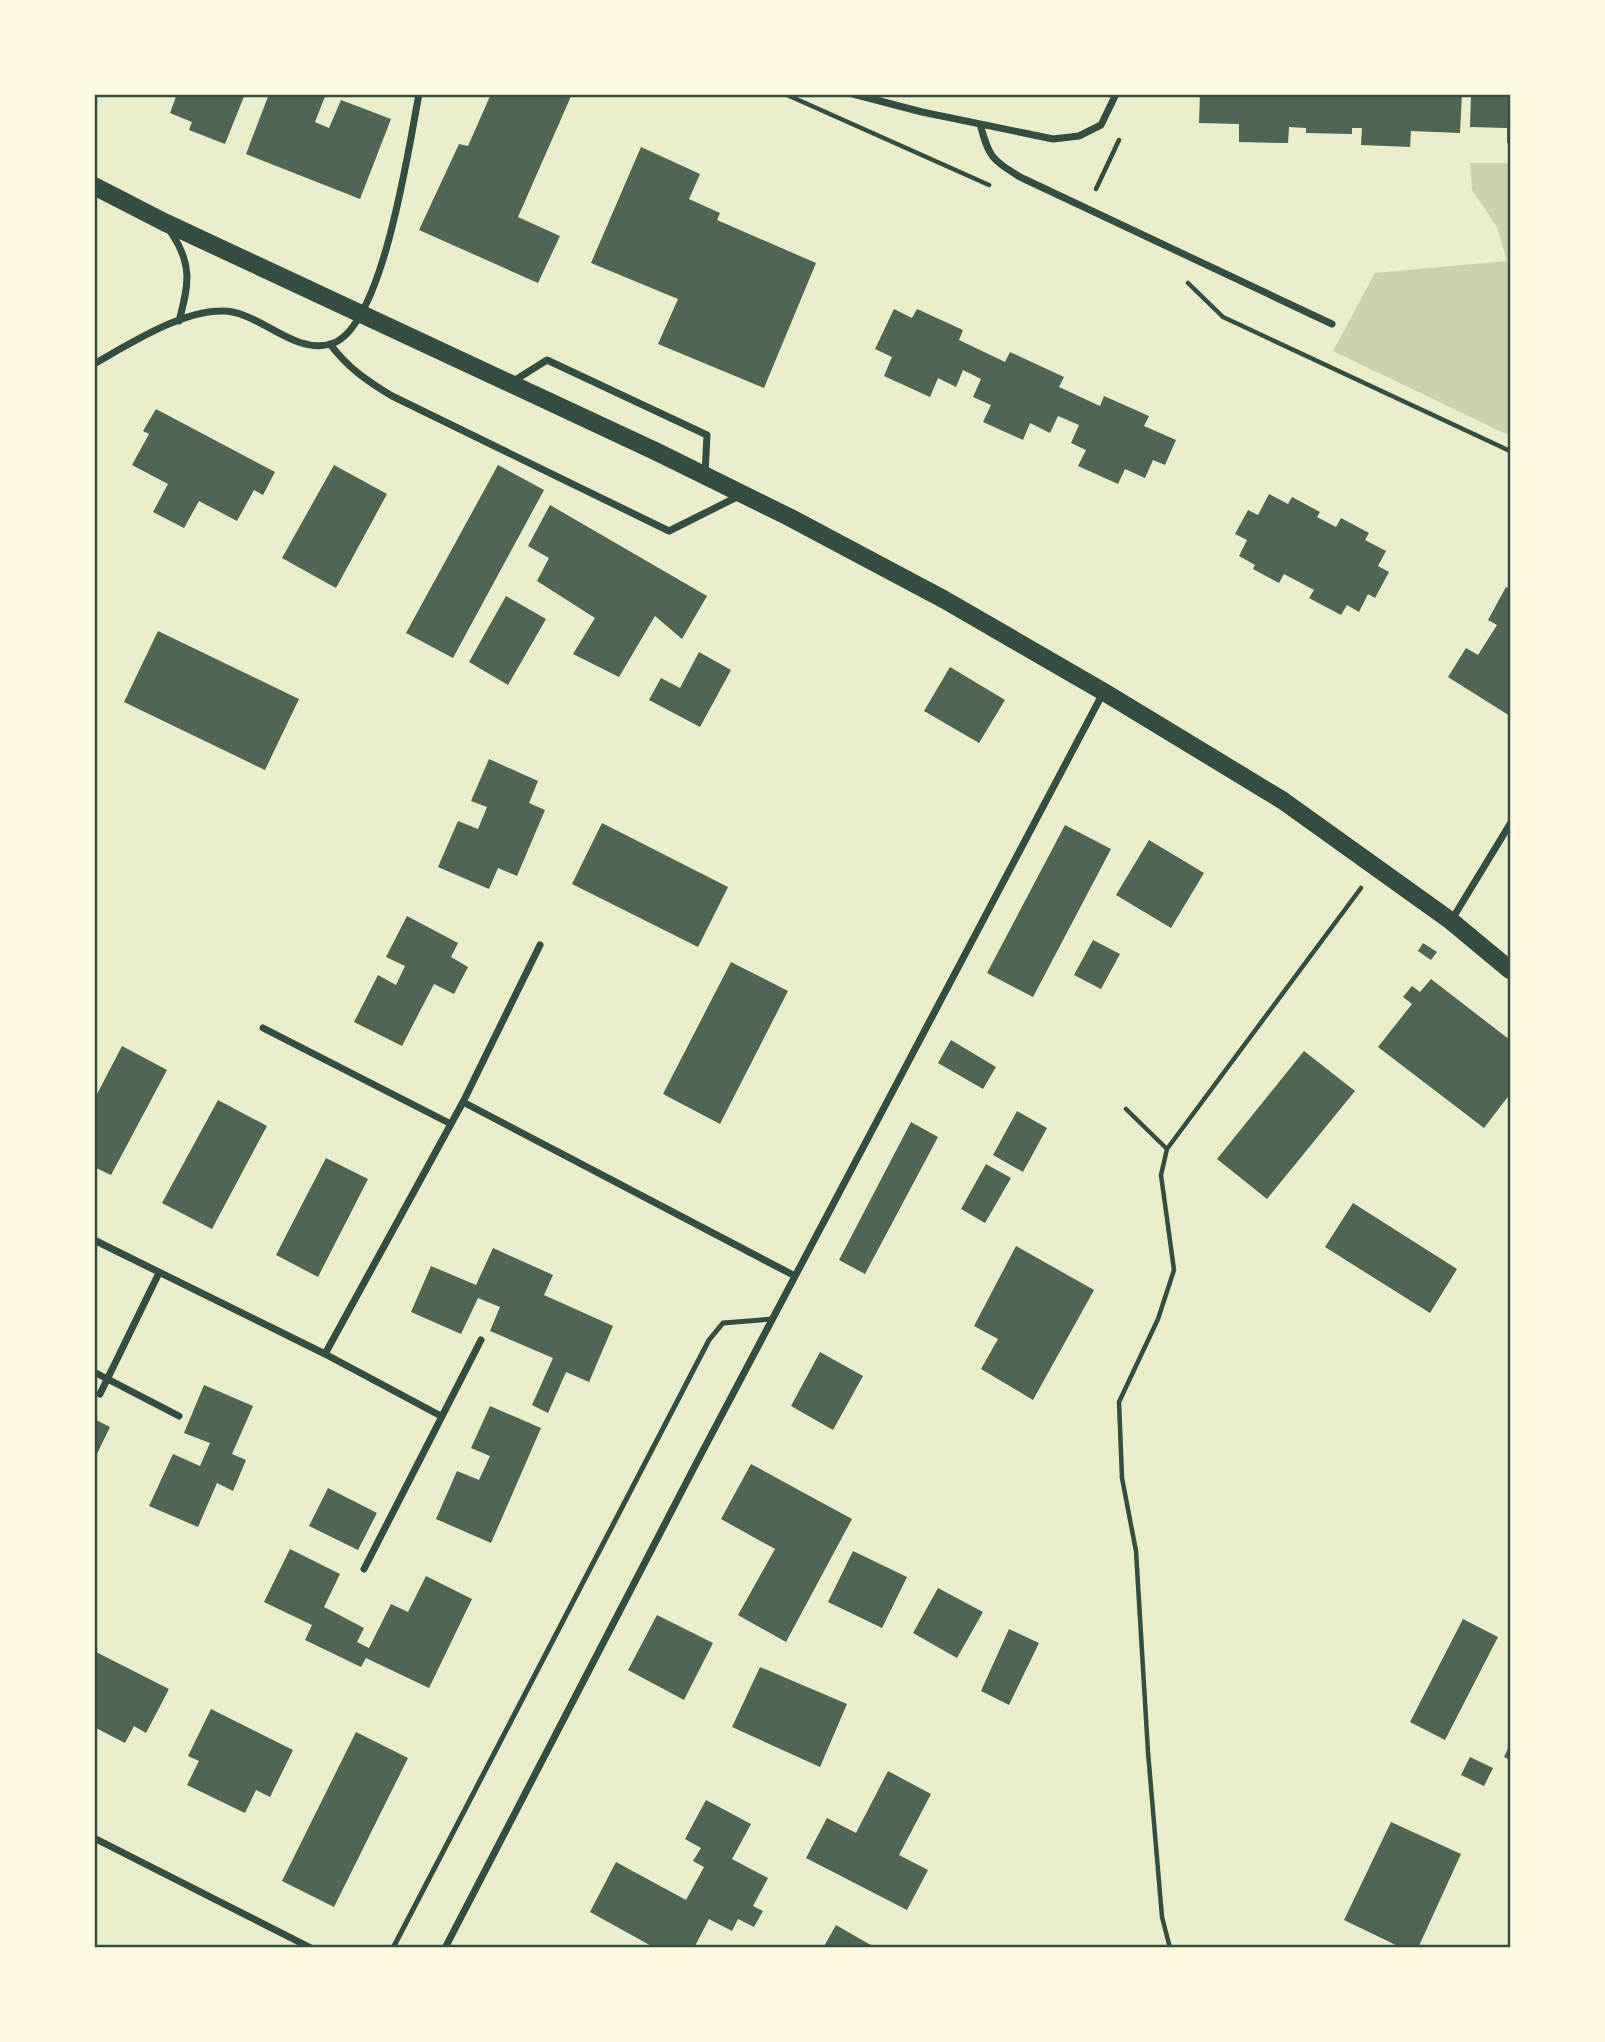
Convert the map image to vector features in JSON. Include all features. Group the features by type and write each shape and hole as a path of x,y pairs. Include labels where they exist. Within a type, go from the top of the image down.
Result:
{"main road":[{"path":"94,186 164,222 705,475 945,600 1282,800 1451,921 1510,970"}],"street":[{"path":"94,364 179,321 222,310 241,314 303,343 330,344 344,337 362,315 382,262 419,94"},
{"path":"853,94 1053,139 1079,136 1101,125 1116,94"},
{"path":"980,124 986,148 995,161 1020,177 1332,324"},
{"path":"164,222 180,244 187,262 186,293 179,321"},
{"path":"330,344 343,361 392,396 669,531 743,494"},
{"path":"509,384 547,360 707,435 705,475"},
{"path":"445,1948 795,1276 1104,692"},
{"path":"1451,921 1510,824"},
{"path":"325,1354 463,1102 540,945"},
{"path":"263,1028 451,1124"},
{"path":"463,1102 795,1276"},
{"path":"94,1240 325,1354 441,1416"},
{"path":"100,1394 159,1273"},
{"path":"364,1569 481,1340"},
{"path":"94,1372 180,1416"},
{"path":"94,1838 311,1948"}],"lane":[{"path":"393,1948 709,1340 723,1323 772,1320"}],"path":[{"path":"785,94 1000,190"},
{"path":"1086,208 1120,138"},
{"path":"1177,276 1188,282 1223,317 1510,451"},
{"path":"1170,1948 1162,1917 1148,1752 1136,1550 1122,1478 1119,1402 1158,1319 1174,1270 1161,1174 1167,1149 1376,868"},
{"path":"1126,1109 1167,1149"}],"green space":[{"path":"1470,163 1510,163 1510,436 1333,351 1375,273 1507,261 1497,227 1472,190"}],"building":[{"path":"177,94 245,94 225,144 189,130 192,122 170,113"},
{"path":"269,94 326,94 315,122 329,128 341,100 391,119 360,199 246,154"},
{"path":"491,94 572,94 518,217 560,236 538,283 419,230 459,144 468,146"},
{"path":"1200,94 1462,94 1460,133 1411,131 1410,147 1361,145 1362,128 1352,128 1352,134 1306,133 1306,128 1289,127 1288,143 1239,142 1239,124 1199,123"},
{"path":"1471,94 1510,94 1510,144 1507,143 1507,128 1470,127"},
{"path":"641,147 700,174 689,199 720,213 717,220 816,263 764,388 658,344 678,299 591,263"},
{"path":"894,309 912,318 917,309 963,330 959,340 1005,362 1010,352 1064,377 1059,387 1100,406 1104,396 1149,416 1144,426 1176,440 1165,465 1153,460 1145,478 1125,469 1118,484 1078,466 1086,450 1071,443 1079,425 1058,416 1050,433 1030,423 1023,440 983,422 991,405 973,397 981,379 963,370 956,387 938,378 930,397 884,376 892,357 875,349"},
{"path":"156,409 275,472 263,495 254,490 237,521 199,501 184,528 153,512 168,484 132,465 149,434 143,431"},
{"path":"334,465 387,494 336,588 282,558"},
{"path":"498,465 544,490 453,658 406,633"},
{"path":"1269,494 1288,504 1292,497 1320,512 1317,517 1336,527 1341,518 1369,533 1365,540 1386,551 1378,566 1389,572 1375,598 1368,594 1359,612 1347,605 1341,615 1309,598 1314,590 1284,574 1279,583 1253,569 1255,565 1239,556 1247,540 1235,534 1248,510 1258,515"},
{"path":"550,505 707,596 682,639 655,616 619,677 573,654 595,618 537,581 549,558 528,546"},
{"path":"1506,587 1510,589 1510,716 1448,677 1466,648 1478,655 1497,625 1488,620"},
{"path":"506,596 546,619 508,685 469,662"},
{"path":"158,631 299,699 265,770 124,702"},
{"path":"699,652 731,670 700,727 649,700 661,678 680,688"},
{"path":"950,667 1005,700 979,743 924,711"},
{"path":"489,759 538,781 529,803 545,810 517,876 498,868 489,889 438,867 458,821 478,829 487,807 471,801"},
{"path":"602,823 728,887 698,947 572,884"},
{"path":"1065,825 1111,849 1033,997 987,973"},
{"path":"1149,840 1204,873 1171,928 1116,895"},
{"path":"407,916 458,943 451,957 468,967 454,994 434,984 402,1046 354,1022 378,975 396,985 405,966 386,957"},
{"path":"1093,940 1120,954 1101,989 1074,975"},
{"path":"1423,943 1437,952 1431,960 1418,951"},
{"path":"731,962 788,991 720,1124 663,1094"},
{"path":"1431,979 1510,1040 1510,1094 1484,1128 1378,1047 1412,1004 1403,997 1412,986 1420,992"},
{"path":"951,1040 996,1067 983,1089 938,1063"},
{"path":"122,1046 167,1070 111,1175 94,1167 94,1100"},
{"path":"1304,1051 1355,1091 1267,1199 1217,1159"},
{"path":"218,1100 267,1126 212,1229 162,1203"},
{"path":"1017,1111 1047,1128 1023,1172 993,1155"},
{"path":"911,1122 938,1137 865,1274 839,1260"},
{"path":"326,1158 368,1179 318,1277 276,1255"},
{"path":"986,1164 1011,1178 985,1223 961,1209"},
{"path":"1353,1203 1457,1269 1430,1313 1325,1247"},
{"path":"1016,1246 1094,1290 1033,1400 981,1369 998,1339 974,1326"},
{"path":"493,1248 553,1275 544,1295 613,1326 589,1382 566,1372 548,1413 532,1405 553,1358 490,1331 500,1307 478,1298 461,1334 411,1312 431,1266 476,1285"},
{"path":"820,1352 863,1376 833,1430 791,1406"},
{"path":"204,1385 253,1406 232,1454 246,1460 233,1491 217,1483 198,1527 149,1506 173,1454 200,1466 210,1443 184,1433"},
{"path":"490,1406 541,1428 491,1543 436,1519 457,1471 479,1480 490,1456 471,1448"},
{"path":"94,1419 110,1427 94,1460"},
{"path":"751,1464 852,1519 786,1642 738,1615 775,1549 721,1519"},
{"path":"328,1488 377,1513 358,1550 309,1526"},
{"path":"290,1549 340,1574 324,1607 364,1628 357,1642 369,1648 391,1604 408,1612 426,1576 472,1599 429,1688 366,1658 361,1667 305,1640 312,1625 264,1602"},
{"path":"853,1551 907,1577 882,1628 828,1602"},
{"path":"938,1588 983,1612 957,1658 913,1633"},
{"path":"657,1615 713,1643 684,1700 628,1670"},
{"path":"1463,1619 1498,1637 1445,1740 1410,1722"},
{"path":"1009,1629 1039,1643 1009,1705 981,1691"},
{"path":"94,1651 169,1689 146,1733 134,1726 125,1743 94,1727"},
{"path":"760,1667 847,1704 820,1767 732,1727"},
{"path":"211,1709 293,1750 270,1797 256,1790 245,1813 187,1785 199,1761 188,1756"},
{"path":"356,1732 408,1758 334,1907 282,1881"},
{"path":"1510,1744 1510,1760 1504,1757"},
{"path":"1470,1757 1493,1768 1484,1786 1461,1775"},
{"path":"888,1771 931,1794 899,1855 928,1870 907,1910 806,1858 827,1818 856,1833"},
{"path":"706,1800 751,1824 732,1859 768,1878 753,1906 763,1911 754,1927 738,1919 732,1931 709,1919 694,1948 655,1948 590,1912 616,1862 686,1900 704,1867 693,1861 701,1848 685,1839"},
{"path":"1391,1822 1461,1854 1418,1948 1402,1948 1344,1920"},
{"path":"836,1925 876,1948 823,1948"}]}
